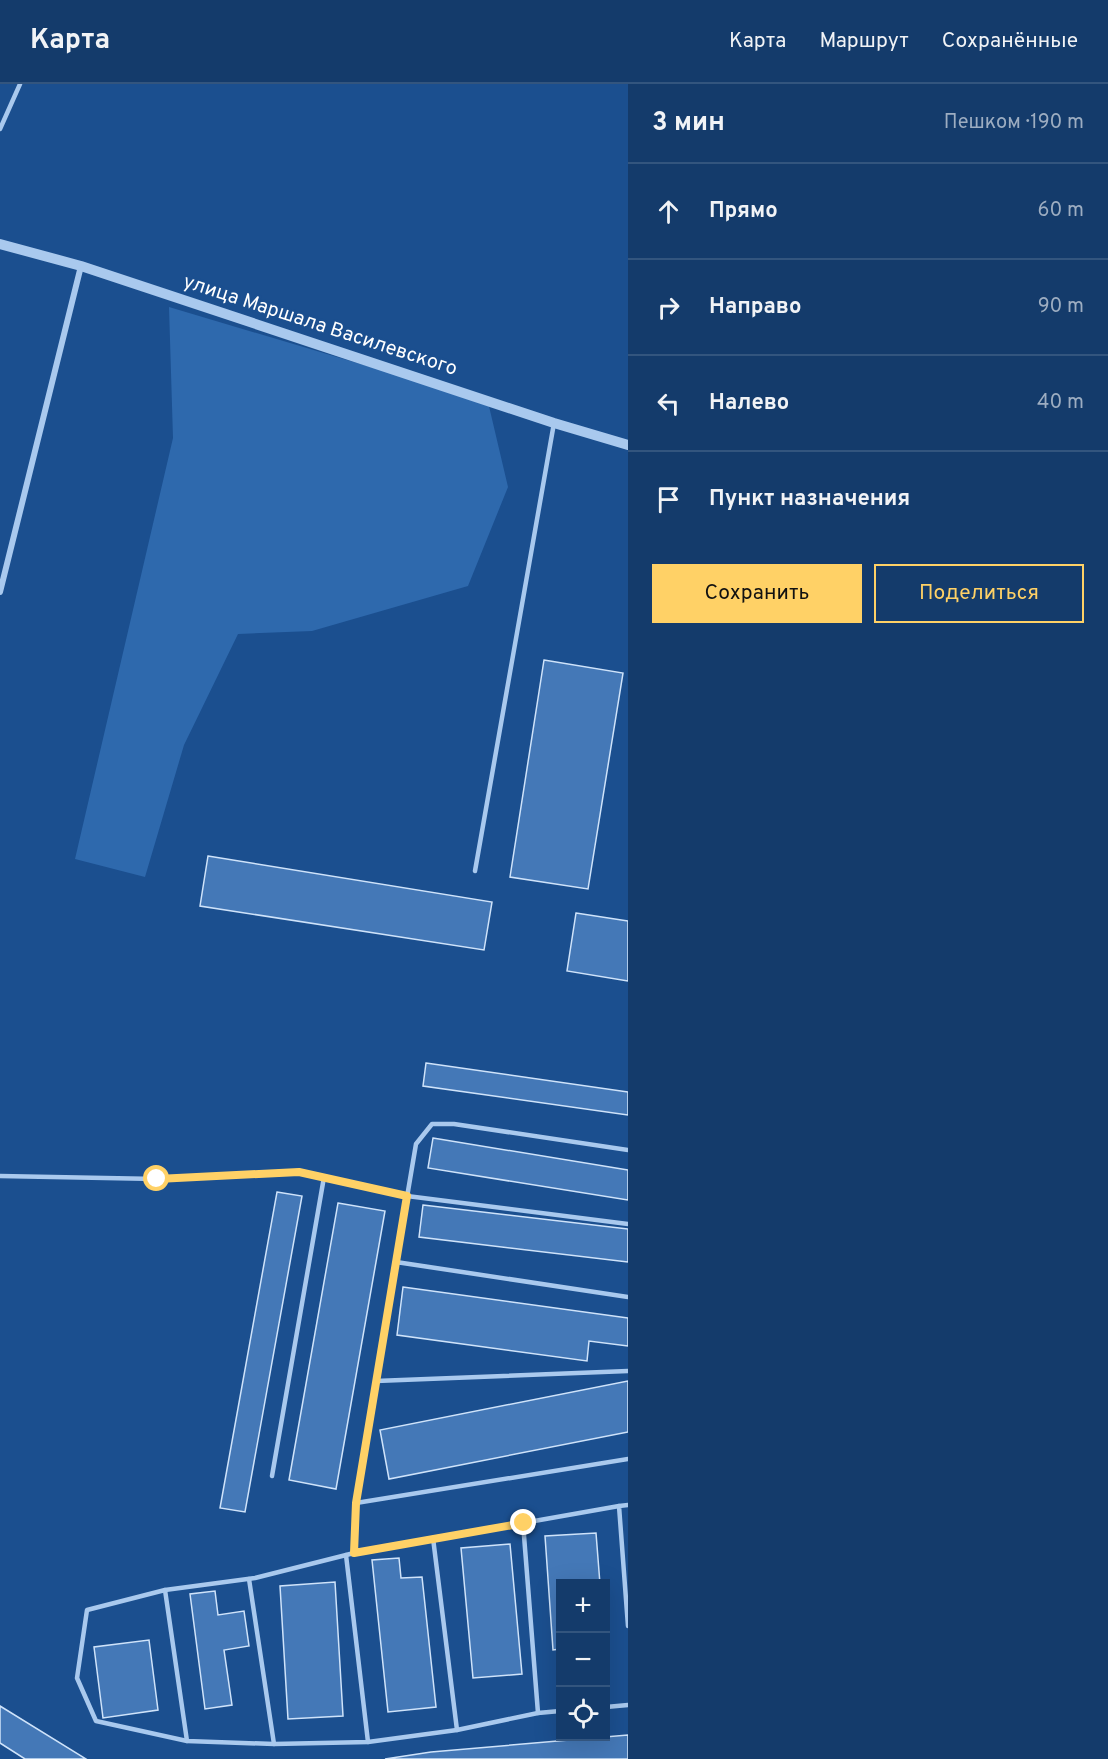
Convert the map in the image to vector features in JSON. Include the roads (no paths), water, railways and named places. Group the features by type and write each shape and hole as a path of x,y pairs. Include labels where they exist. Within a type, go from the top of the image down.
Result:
{"street":[{"name":"улица Маршала Василевского","path":"0,244 81,266 554,423 628,445"},
{"path":"0,592 81,266"}],"lane":[{"path":"0,129 20,84"},
{"path":"475,871 554,423"},
{"path":"354,1553 356,1503 416,1144 432,1124 454,1124 628,1150"},
{"path":"0,1176 157,1179 299,1172 407,1196 628,1224"},
{"path":"272,1476 324,1177"},
{"path":"396,1262 628,1297"},
{"path":"376,1381 628,1371"},
{"path":"356,1503 628,1459"},
{"path":"556,1711 457,1730 368,1742 274,1744 187,1741 96,1721 77,1678 87,1610 165,1590 249,1579 354,1553 628,1505"},
{"path":"619,1506 628,1626"},
{"path":"524,1523 538,1713"},
{"path":"433,1538 457,1730"},
{"path":"346,1555 368,1742"},
{"path":"249,1579 274,1744"},
{"path":"165,1590 187,1741"},
{"path":"610,1707 628,1705"}]}
